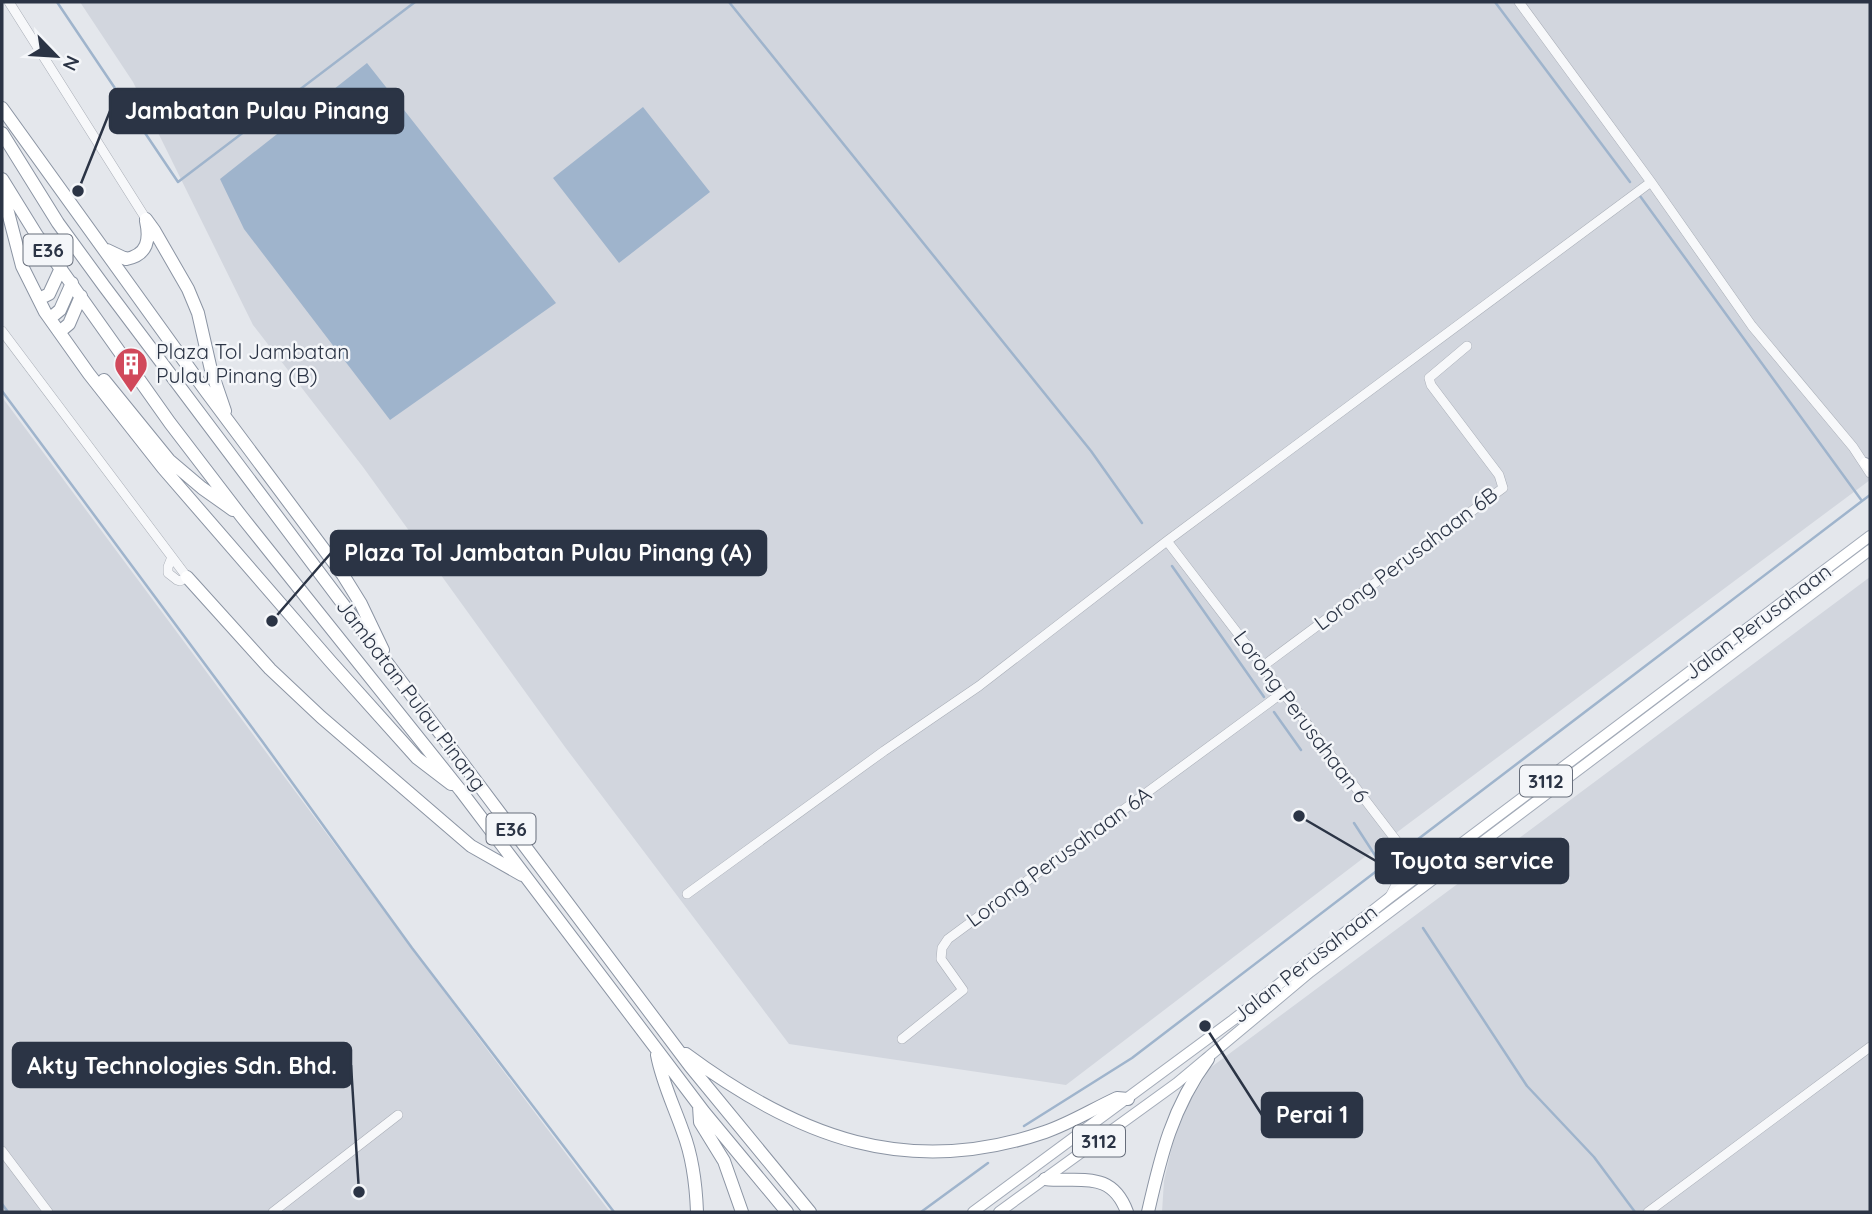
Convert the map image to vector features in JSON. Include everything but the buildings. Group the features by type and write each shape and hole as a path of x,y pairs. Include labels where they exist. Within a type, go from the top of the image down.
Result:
{"highway":[{"path":"2,108 349,585 372,626 391,670"},
{"name":"Jambatan Pulau Pinang","path":"2,133 24,171 87,263 391,670 674,1045 810,1212"},
{"name":"Jambatan Pulau Pinang","path":"2,179 22,266 63,339 113,406 219,534 417,758 461,791"},
{"path":"7,192 27,259 43,297 63,329 169,460 242,517"},
{"name":"Jambatan Pulau Pinang","path":"7,192 170,423 461,791 699,1106 787,1212"},
{"path":"103,248 122,258 139,254 149,239 146,219"},
{"path":"146,219 188,289 198,313 211,370 226,416"},
{"path":"43,297 49,294 61,268"},
{"path":"54,315 60,310 72,283"},
{"path":"63,329 69,324 81,296"},
{"path":"187,577 262,662 321,717 471,846 525,877"},
{"path":"674,1045 723,1081 771,1110 832,1135 896,1149 944,1152 1004,1144 1058,1127 1117,1098 1128,1099"},
{"path":"657,1051 660,1073 689,1149 697,1212"},
{"path":"1148,1212 1165,1141 1175,1114 1188,1087 1208,1059"},
{"path":"699,1106 700,1122 724,1161 742,1212"},
{"path":"1041,1182 1082,1178 1103,1183 1118,1194 1127,1212"},
{"path":"1154,1188 1155,1212"}],"main road":[{"name":"Jalan Perusahaan","path":"973,1212 1128,1099 1389,898 1869,540"},
{"name":"Jalan Perusahaan","path":"999,1212 1208,1059 1310,972 1869,540"}],"street":[{"path":"9,2 146,219"},
{"path":"1519,2 1752,326 1868,468"},
{"path":"687,894 884,751 979,686 1167,541 1651,182"},
{"path":"2,331 187,577"},
{"name":"Lorong Perusahaan 6B","path":"1263,666 1503,488 1499,475 1431,385 1429,378 1467,346"},
{"name":"Lorong Perusahaan 6","path":"1167,541 1405,852"},
{"name":"Lorong Perusahaan 6A","path":"902,1039 963,990 941,959 942,948 948,939 1282,693"},
{"path":"1389,898 1405,868 1405,852 1429,859 1454,849"},
{"path":"1648,1212 1870,1047"},
{"path":"272,1212 398,1115"},
{"path":"2,1151 48,1212"}],"shaded area":[{"path":"80,2 1870,2 1870,480 1404,827 1066,1085 789,1044 565,747 363,467 253,325 133,82"},
{"path":"2,397 489,1052 610,1212 2,1212"},
{"path":"1870,577 1870,1212 1162,1212 1164,1181 1178,1121 1210,1068"}],"water":[{"path":"367,63 556,303 390,420 244,229 220,179"},
{"path":"643,107 710,192 619,263 553,178"}],"waterway":[{"path":"57,2 178,182 415,2"},
{"path":"729,2 1091,451 1142,523"},
{"path":"1495,2 1630,182"},
{"path":"1409,846 1862,501 1640,196"},
{"path":"2,391 412,948 614,1212"},
{"path":"1862,501 1870,495"},
{"path":"1172,566 1264,697"},
{"path":"1274,712 1301,750"},
{"path":"1354,823 1382,866"},
{"path":"1024,1126 1132,1058 1391,860"},
{"path":"1423,928 1527,1086 1594,1157 1635,1212"},
{"path":"921,1212 988,1163"},
{"path":"2,1204 8,1212"}],"place":[{"name":"Jambatan Pulau Pinang","path":"78,191"},
{"name":"Plaza Tol Jambatan Pulau Pinang (B)","path":"131,394"},
{"name":"Plaza Tol Jambatan Pulau Pinang (A)","path":"272,621"},
{"name":"Toyota service","path":"1299,816"},
{"name":"Perai 1","path":"1205,1026"},
{"name":"Akty Technologies Sdn. Bhd.","path":"359,1192"}]}
